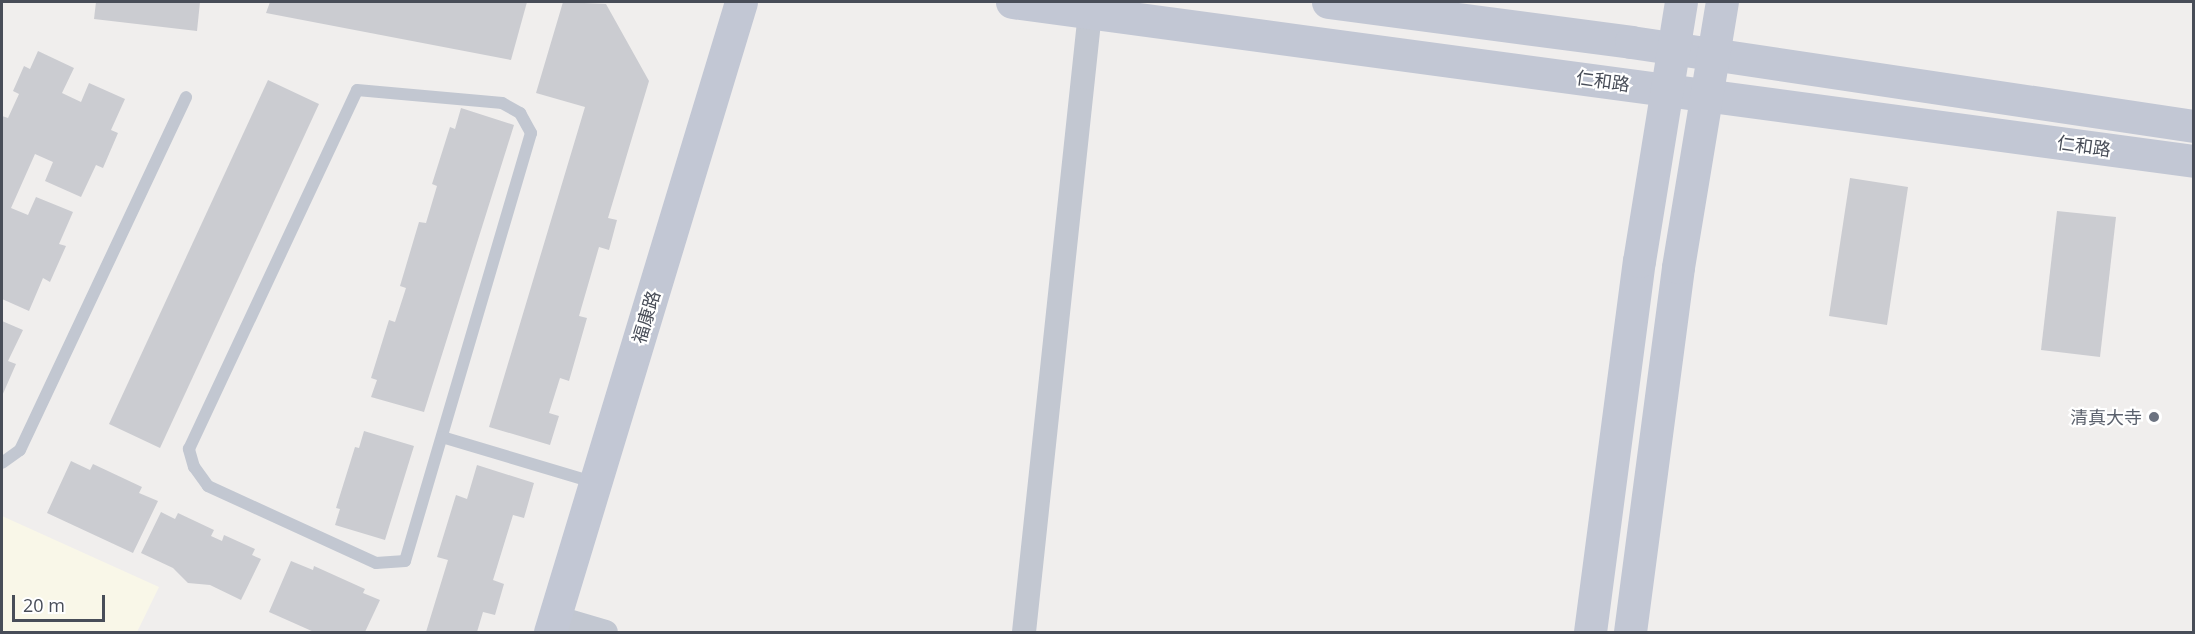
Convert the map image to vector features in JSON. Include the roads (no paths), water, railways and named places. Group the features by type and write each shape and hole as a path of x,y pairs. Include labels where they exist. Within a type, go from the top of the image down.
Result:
{"main road":[{"name":"福康路","path":"553,625 741,2"},
{"name":"仁和路","path":"1012,2 2193,161"},
{"name":"仁和路","path":"1328,2 1674,49 2193,126"},
{"path":"1590,633 1639,261 1681,2"},
{"path":"1630,633 1678,267 1722,2"}],"street":[{"path":"1024,633 1090,12"},
{"path":"553,625 606,633"}],"lane":[{"path":"357,90 502,103 520,113 531,133 442,437 405,561 376,563 208,486 194,467 189,449 357,90"},
{"path":"2,463 20,450 186,97"},
{"path":"442,437 595,483"}],"place":[{"name":"清真大寺","path":"2154,417"}]}
